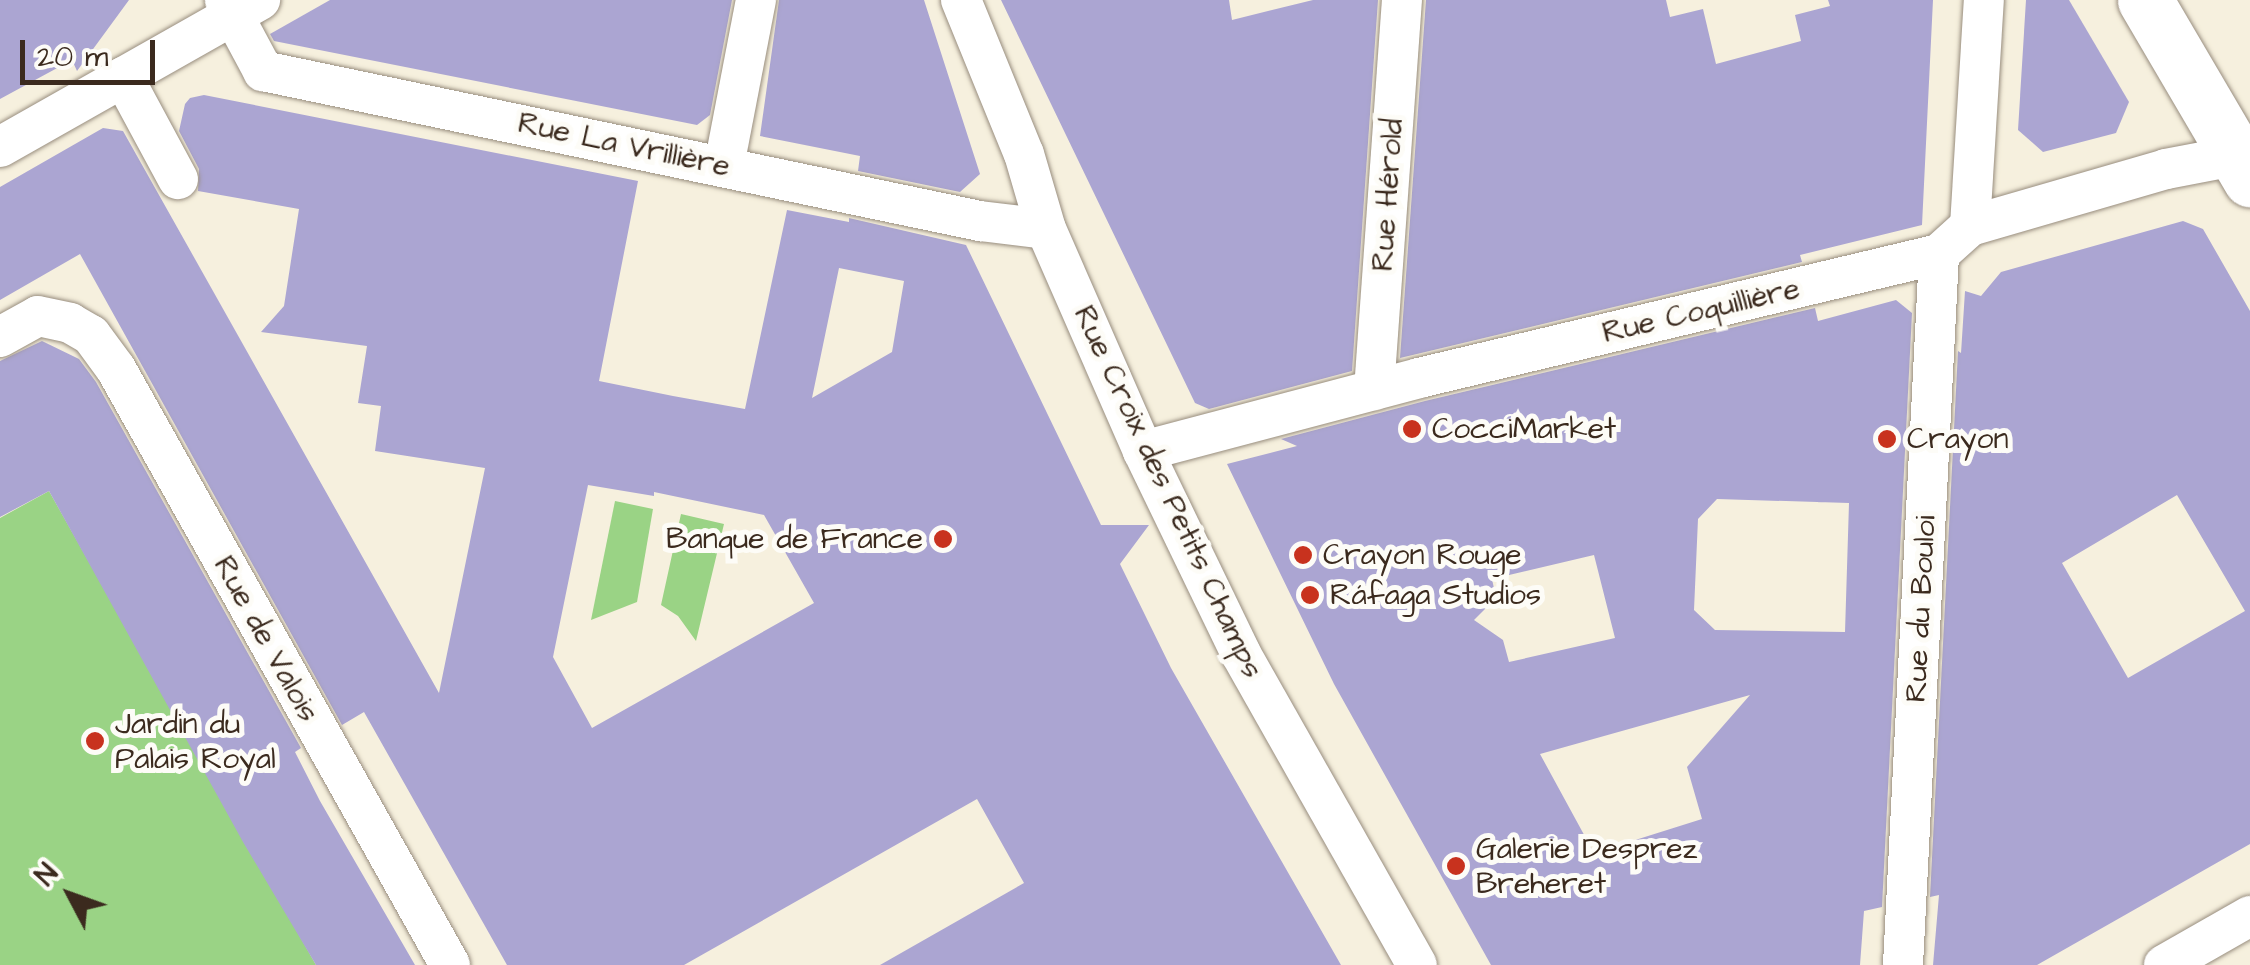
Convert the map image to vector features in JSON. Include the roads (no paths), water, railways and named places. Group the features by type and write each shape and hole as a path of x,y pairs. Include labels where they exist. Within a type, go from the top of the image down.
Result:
{"main road":[{"path":"2145,0 2245,162"}],"street":[{"path":"724,166 756,0"},
{"name":"Rue Croix des Petits Champs","path":"960,0 1024,154 1046,230 1142,451 1241,654 1417,965"},
{"name":"Rue Hérold","path":"1374,390 1402,0"},
{"path":"1970,226 1984,0"},
{"path":"0,147 239,5"},
{"name":"Rue La Vrillière","path":"239,5 263,71 980,221 1046,230"},
{"path":"123,77 178,179"},
{"name":"Rue Coquillière","path":"1142,451 1374,390 1939,254 1970,226 2166,169 2245,162"},
{"name":"Rue du Bouloi","path":"1903,965 1939,254"},
{"name":"Rue de Valois","path":"0,337 38,316 70,323 91,335 116,370 450,965"},
{"path":"2164,965 2250,916"}],"place":[{"name":"CocciMarket","path":"1412,429"},
{"name":"Crayon","path":"1887,439"},
{"name":"Banque de France","path":"943,539"},
{"name":"Crayon Rouge","path":"1303,555"},
{"name":"Ráfaga Studios","path":"1310,595"},
{"name":"Jardin du Palais Royal","path":"95,741"},
{"name":"Galerie Desprez Breheret","path":"1456,866"}]}
